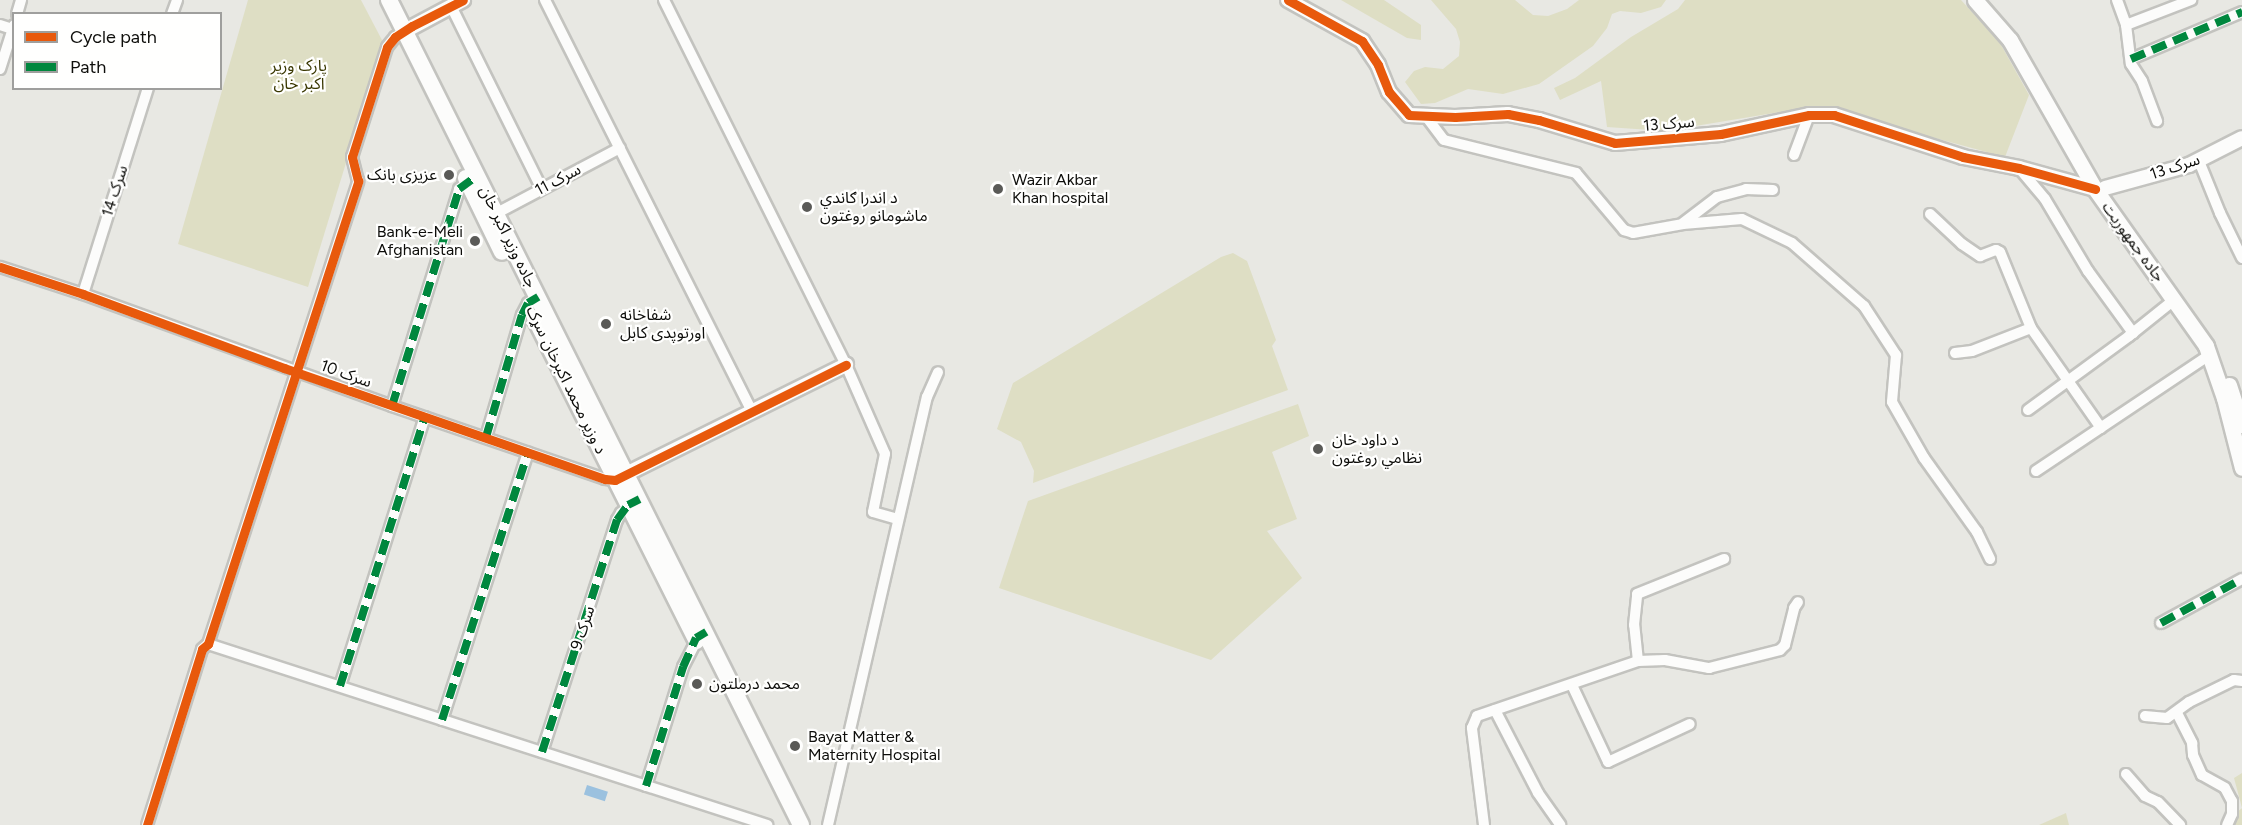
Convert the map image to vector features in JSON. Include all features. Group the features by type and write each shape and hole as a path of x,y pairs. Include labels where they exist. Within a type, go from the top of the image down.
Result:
{"main road":[{"name":"د وزیر محمد اکبرخان سړک","path":"377,0 400,34 620,476 801,825"},
{"path":"389,0 400,34"},
{"name":"جاده جمهوریت","path":"1975,0 2010,40 2100,188 2206,346 2224,398 2242,468"},
{"name":"جاده جمهوریت","path":"1988,0 2018,35 2100,188"},
{"name":"جاده وزیر اکبر خان","path":"472,178 497,213 533,300"},
{"name":"جاده جمهوریت","path":"2175,297 2215,346 2242,425"},
{"name":"د وزیر محمد اکبرخان سړک","path":"701,635 788,825"}],"street":[{"path":"545,0 752,412"},
{"path":"664,0 846,365 885,454 873,512 898,519"},
{"name":"سرک 13","path":"1288,0 1362,41 1397,103 1409,115 1508,114 1539,120 1615,143 1721,134 1809,115 1834,115 1963,157 2100,188 2199,161 2242,138"},
{"path":"2117,0 2126,25 2131,64 2142,81 2157,121"},
{"path":"2126,25 2191,0"},
{"path":"147,825 202,650 208,644 358,181 352,157 387,47 400,34 457,3 542,189"},
{"path":"2131,58 2242,12"},
{"path":"0,69 12,30"},
{"name":"سرک 14","path":"83,294 147,90"},
{"path":"1425,115 1443,140 1576,173 1624,230 1633,234 1683,224 1742,219 1749,220 1792,243 1864,306 1896,355 1892,402 1924,458 1977,532 1990,559"},
{"path":"1794,155 1809,115"},
{"name":"سرک 11","path":"497,213 620,148"},
{"path":"2199,161 2240,253"},
{"path":"2019,168 2045,199 2088,272 2133,333"},
{"path":"392,406 459,189 472,178"},
{"path":"1683,224 1717,197 1746,189 1773,190"},
{"path":"1930,214 1962,244 1980,256 1996,250 2000,252 2031,328 2101,428"},
{"name":"سرک 10","path":"0,267 83,294 296,372 605,479 620,476"},
{"path":"2028,410 2133,333 2175,297"},
{"path":"486,436 533,300"},
{"path":"1955,353 1972,351 2031,328"},
{"path":"2036,471 2209,355"},
{"path":"620,476 846,365"},
{"path":"828,825 927,397 938,372"},
{"path":"340,686 425,417"},
{"path":"442,720 528,452"},
{"name":"سرک 9","path":"542,752 616,520 634,502"},
{"path":"1638,661 1634,625 1637,594 1724,559"},
{"path":"2161,623 2242,579"},
{"path":"1484,825 1472,728 1477,716 1638,661 1665,660 1709,668 1780,650 1785,645 1794,608 1798,602"},
{"path":"646,786 683,667 701,635"},
{"path":"208,644 767,825"},
{"path":"2145,716 2167,718 2177,713 2189,702 2234,680 2242,681"},
{"path":"1572,685 1608,762 1690,724"},
{"path":"1496,710 1539,793 1560,825"},
{"path":"2177,713 2192,743 2193,755 2202,775 2225,788 2232,801 2232,814 2227,825"},
{"path":"2126,774 2145,796 2157,802 2180,825"}],"green space":[{"name":"پارک وزیر اکبر خان","path":"248,0 361,0 383,42 308,287 178,244"},
{"path":"1341,0 1384,0 1421,25 1421,40 1407,38"},
{"path":"1431,0 1515,0 1533,15 1548,16 1567,9 1579,0 1666,0 1661,7 1641,13 1620,11 1612,14 1607,28 1593,46 1539,84 1503,94 1468,89 1435,103 1421,104 1405,82 1414,71 1425,67 1443,69 1459,56 1460,42 1456,29"},
{"path":"1685,0 1961,0 2000,43 2029,95 2005,157 1817,106 1665,131 1607,127 1601,81 1560,100 1554,88 1575,78 1631,37 1678,9"},
{"path":"1233,253 1247,261 1276,340 1272,346 1288,390 1033,483 1034,471 1021,442 997,429 1013,383 1221,257"},
{"path":"1298,404 1309,436 1272,452 1297,519 1267,531 1302,578 1211,660 999,588 1028,501"},
{"path":"2242,773 2242,808 2234,778"},
{"path":"2242,808 2242,825 2222,825"},
{"path":"2066,813 2069,825 2039,825"}],"water":[{"path":"587,785 608,792 605,801 584,795"}],"marked path":[{"path":"2131,59 2242,12"},
{"path":"392,406 459,189 477,176"},
{"path":"486,437 522,315 528,303 538,297"},
{"path":"340,686 425,417"},
{"path":"442,720 528,452"},
{"path":"542,752 617,520 628,505 640,499"},
{"path":"2161,623 2242,579"},
{"path":"646,786 683,667 696,638 706,632"}],"cycle path":[{"path":"147,825 202,649 208,644 358,181 352,157 387,47 395,37 412,26 463,0"},
{"path":"1288,0 1362,41 1378,65 1389,92 1409,115 1455,117 1508,114 1539,120 1615,143 1721,134 1809,115 1834,115 1963,157 2019,168 2095,189"},
{"path":"0,267 83,294 284,368 605,479 615,480 846,365"}],"place":[{"name":"عزیزی بانک","path":"449,175"},
{"name":"Wazir Akbar Khan hospital","path":"998,189"},
{"name":"د اندرا ګاندي ماشومانو روغتون","path":"807,207"},
{"name":"Bank-e-Meli Afghanistan","path":"475,241"},
{"name":"شفاخانه اورتوپدی کابل","path":"606,324"},
{"name":"د داود خان نظامي روغتون","path":"1318,449"},
{"name":"محمد درملتون","path":"697,684"},
{"name":"Bayat Matter & Maternity Hospital","path":"795,746"}]}
